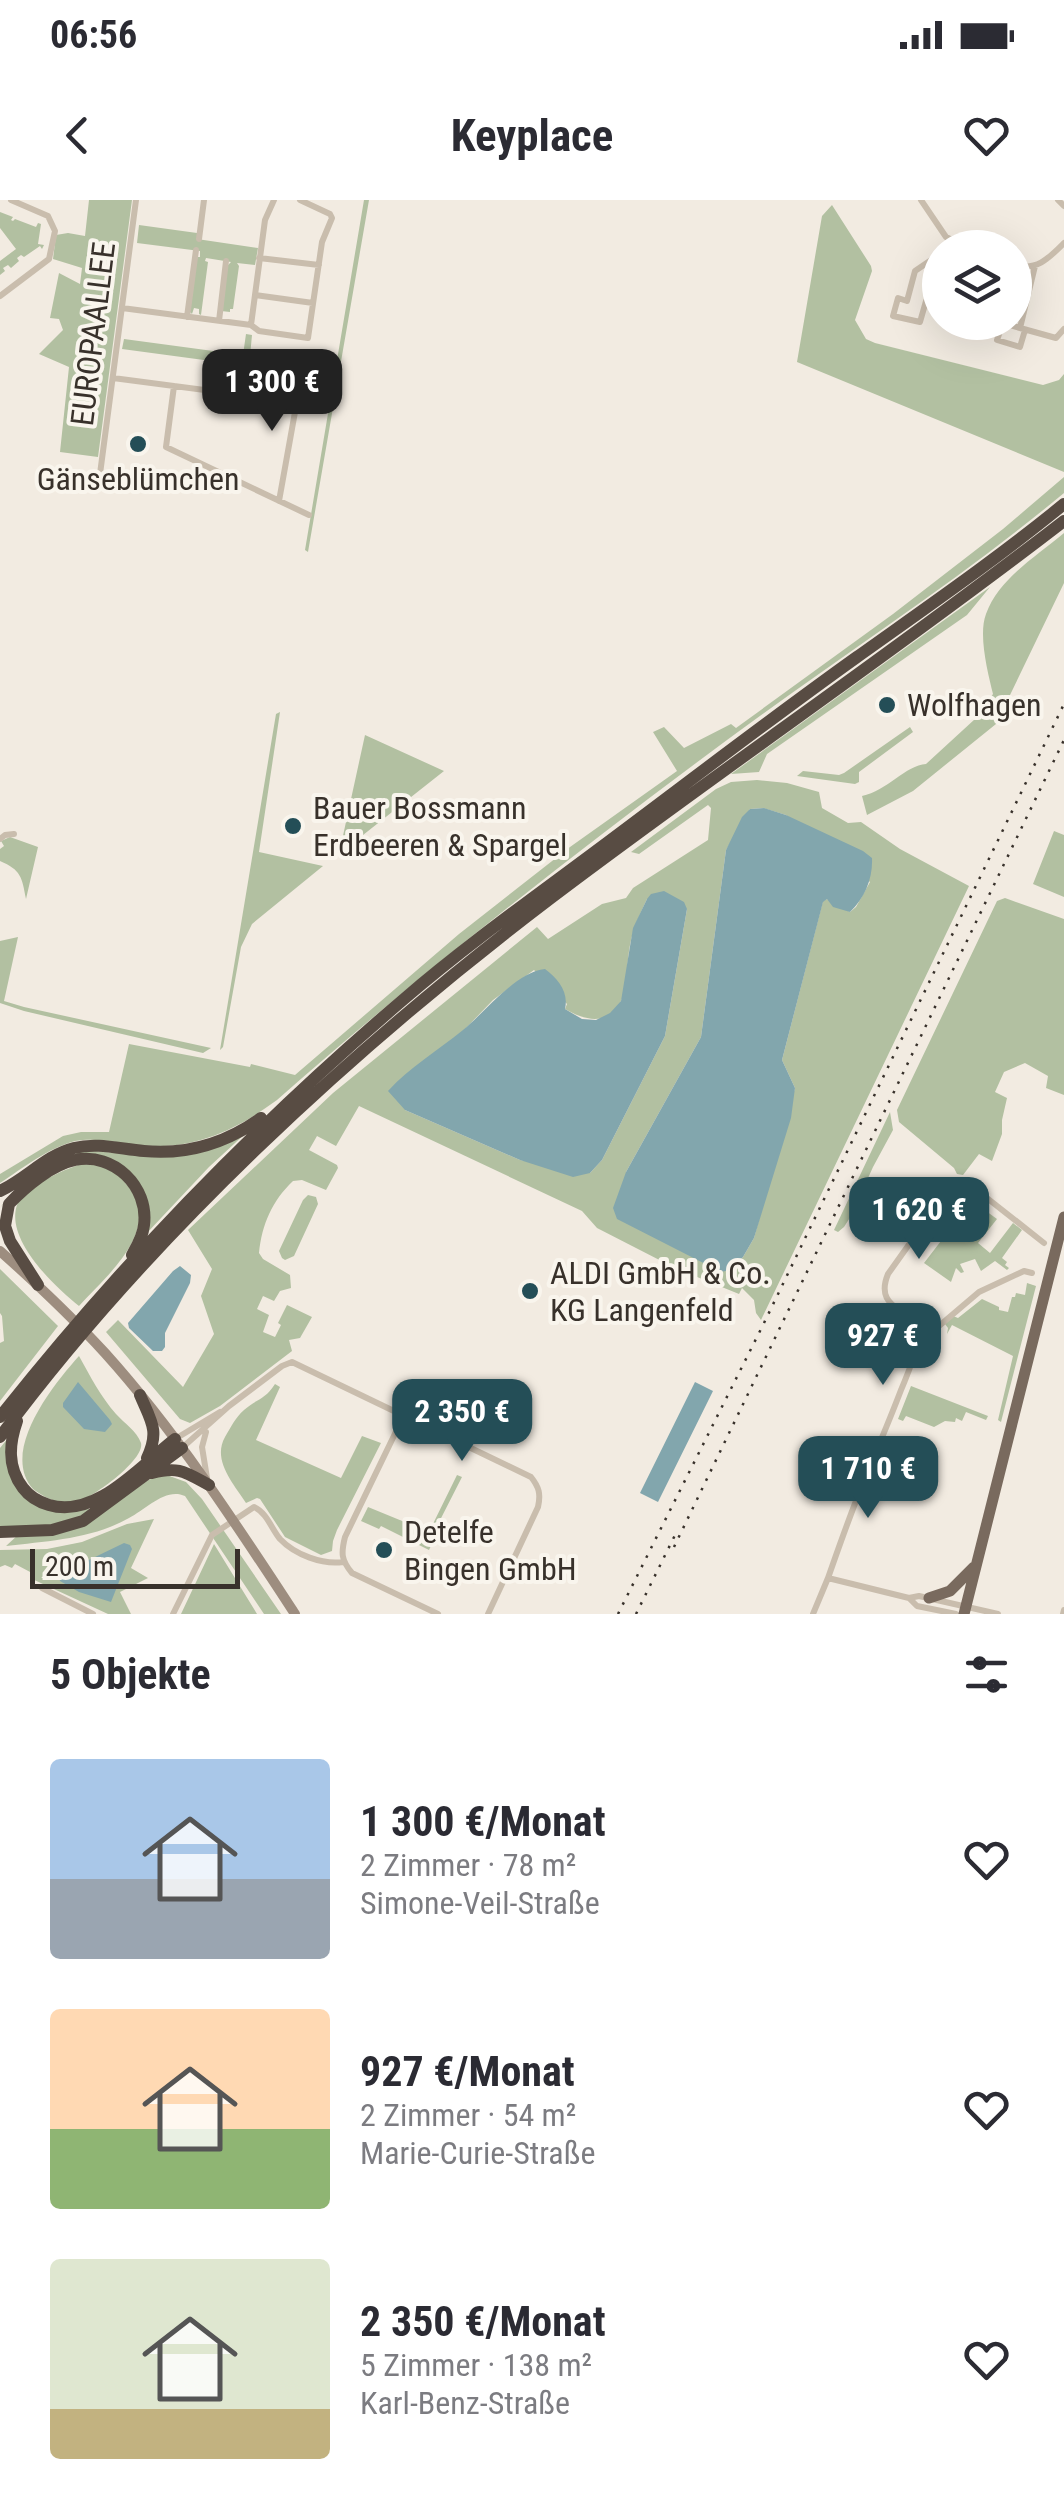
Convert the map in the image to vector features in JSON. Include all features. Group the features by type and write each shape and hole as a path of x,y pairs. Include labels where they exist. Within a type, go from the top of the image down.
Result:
{"highway":[{"path":"0,1417 64,1337 232,1154 405,998 510,915 1064,504"},
{"path":"0,1437 88,1328 184,1222 317,1094 416,1007 548,901 1064,521"},
{"path":"3,1199 52,1157 71,1148 94,1145 166,1152 209,1145 246,1129 304,1088"},
{"path":"3,1199 22,1192 61,1165 88,1159 116,1166 131,1179 144,1208 142,1234 128,1265"},
{"path":"3,1199 6,1230 38,1285"},
{"path":"140,1395 154,1428 154,1444 144,1470"},
{"path":"20,1410 11,1438 11,1459 25,1492 42,1503 64,1509 84,1506 144,1470 183,1470 209,1485"},
{"path":"0,1532 67,1527 97,1512 179,1443"}],"main road":[{"path":"962,1611 1058,1263 1064,1217"},
{"path":"0,1251 56,1302 140,1395 209,1485 295,1614"},
{"path":"930,1598 950,1591 977,1564"}],"street":[{"path":"0,296 49,258 55,232 48,216 11,200"},
{"name":"EUROPAALLEE","path":"100,474 136,200"},
{"path":"199,239 204,200"},
{"path":"251,326 264,220 274,200"},
{"path":"122,308 308,338 322,242 332,216 300,200"},
{"path":"921,200 941,230"},
{"path":"1058,200 1064,206"},
{"path":"1032,266 1047,260 1064,243"},
{"path":"187,317 196,250"},
{"path":"259,258 319,265"},
{"path":"218,321 226,261"},
{"path":"922,266 915,271 907,301 898,298 894,316 920,322 922,315"},
{"path":"1035,266 1023,329 1056,338 1064,330"},
{"path":"254,295 313,303"},
{"path":"908,296 922,299"},
{"path":"279,501 302,373"},
{"path":"112,378 296,402"},
{"path":"174,386 166,447 309,515"},
{"path":"0,839 14,834"},
{"path":"813,1614 914,1358 918,1332 913,1322 890,1304 884,1289 886,1279 940,1201 959,1188 978,1192 1044,1243"},
{"path":"918,1332 939,1326 979,1292 1024,1271 1032,1273"},
{"path":"179,1443 292,1362 531,1477 538,1485 538,1507 488,1614"},
{"path":"179,1443 209,1426 230,1406"},
{"path":"404,1415 345,1537 343,1562 352,1573 438,1614"},
{"path":"209,1426 202,1448 209,1485"},
{"path":"172,1614 209,1539 254,1507 261,1510 290,1547 329,1564 343,1562"},
{"path":"828,1578 908,1598 930,1598 962,1611"},
{"path":"42,1588 93,1614"},
{"path":"908,1598 917,1606 998,1614"}],"green space":[{"path":"89,200 132,200 98,457 60,452 69,367 39,354 63,330 59,319 50,318 59,273 80,284 82,268 53,259 56,235 85,236"},
{"path":"364,200 369,200 308,552 305,550"},
{"path":"832,205 871,266 855,320 866,339 1043,385 1064,374 1064,472 797,362 822,216"},
{"path":"0,212 13,217 13,221 36,227 41,224 38,244 44,245 24,257 21,255 0,275 0,261 16,249 0,228"},
{"path":"139,225 197,233 197,239 258,248 255,265 237,263 233,309 221,311 231,262 206,258 201,315 194,308 192,314 200,251 137,243"},
{"path":"246,334 252,335 250,356 331,367 330,377 122,349 124,339 243,355"},
{"path":"1064,477 1064,493 1023,526 612,826 442,960 261,1111 212,1136 176,1145 75,1141 45,1153 0,1183 0,1174 63,1136 109,1132 129,1044 295,1075 459,934 570,847 677,771 653,732 664,727 684,748 731,724 736,728 893,614"},
{"path":"1064,533 1064,583 996,724 913,791 867,815 862,796 926,764 975,719 993,694 983,643 986,614 1009,579"},
{"path":"990,587 967,615 767,754 759,772 731,774"},
{"path":"280,712 259,852 323,866 252,924 241,947 220,1050 276,714"},
{"path":"910,727 913,732 859,772 859,782 855,784 797,776 803,771 844,773"},
{"path":"365,735 444,771 339,854"},
{"path":"731,782 787,783 819,792 822,808 848,823 861,822 900,849 969,886 761,1320 754,1300 742,1288 739,1294 675,1268 597,1228 582,1211 359,1106 336,1146 317,1136 309,1150 337,1165 326,1190 302,1180 293,1181 274,1205 263,1232 259,1253 290,1275 291,1288 280,1291 274,1301 263,1296 257,1309 269,1315 263,1332 275,1337 287,1305 312,1317 300,1338 289,1340 292,1351 220,1406 190,1423 180,1419 106,1332 118,1320 183,1387 214,1334 201,1296 212,1269 188,1230 333,1093 537,927 548,939 602,904 626,898 633,888 708,840 708,805 639,854 631,852","holes":["763,808 786,815 870,882 850,912 827,899 823,901 782,1060 795,1088 754,1238 730,1270 626,1172 701,1037 726,850 750,809","647,899 687,909 665,1036 602,1160 590,1173 520,1160 405,1110 466,1028 493,1000 534,970 567,1004 565,1009 595,1019 616,1009 623,996 631,939"]},
{"path":"1054,831 1064,835 1064,897 1033,884"},
{"path":"10,837 38,847 26,899 19,875 0,861 0,849 4,846 1,841"},
{"path":"1005,898 1064,919 1064,1095 1046,1088 1048,1076 1025,1063 1004,1072 995,1092 1007,1098 1002,1134 992,1161 979,1154 963,1175 957,1174 899,1122 897,1110 997,901"},
{"path":"18,937 4,1001 211,1048 203,1053 0,1003 0,941"},
{"path":"890,1112 893,1130 851,1216 838,1232 834,1230"},
{"path":"247,1132 146,1234 143,1191 91,1156 8,1198 0,1208 7,1198 82,1150 154,1156"},
{"path":"88,1162 111,1170 123,1180 137,1203 139,1219 127,1251 79,1306 34,1262 15,1219 17,1205 28,1191"},
{"path":"308,1195 316,1197 318,1204 294,1256 285,1260 279,1251"},
{"path":"986,1211 997,1219 978,1243 990,1253 1013,1223 1022,1230 1002,1258 1007,1262 1007,1270 995,1261 981,1271 975,1259 960,1264 964,1272 956,1268 951,1282 924,1263 951,1228 966,1239"},
{"path":"0,1269 58,1326 0,1401 0,1343 4,1341"},
{"path":"1027,1283 1036,1286 1001,1422 998,1420 1013,1356 952,1325 947,1334 945,1324 982,1299 1008,1312 1016,1293 1025,1295"},
{"path":"79,1356 105,1401 141,1443 135,1459 116,1478 83,1499 65,1503 33,1489 24,1474 22,1457 44,1402"},
{"path":"275,1384 280,1387 256,1440 341,1478 362,1436 381,1443 337,1530 332,1551 321,1555 285,1537 260,1499 246,1503 223,1463 222,1446 233,1423"},
{"path":"911,1386 988,1416 986,1420 966,1412 962,1421 956,1418 955,1422 945,1421 934,1427 906,1416 903,1421 898,1419"},
{"path":"8,1438 25,1494 95,1509 69,1523 0,1530 0,1448"},
{"path":"164,1474 186,1482 202,1499 281,1614 264,1614 185,1496 178,1494 163,1497 100,1531 6,1546 19,1534 51,1533"},
{"path":"457,1475 462,1477 429,1550 381,1526 379,1529 361,1521 368,1507 429,1532"},
{"path":"154,1519 131,1568 148,1578 120,1592 131,1614 108,1614 30,1578 32,1573 15,1564 12,1568 0,1567 0,1550 47,1549 82,1542 127,1524"},
{"path":"214,1544 257,1614 181,1614"}],"water":[{"path":"764,808 863,851 872,858 872,865 864,894 850,912 833,907 827,899 823,902 782,1060 795,1088 791,1118 754,1238 743,1257 730,1270 721,1272 617,1219 613,1208 626,1172 701,1037 726,850 742,817 750,809"},
{"path":"664,891 684,902 687,909 665,1036 602,1160 590,1173 573,1177 520,1160 405,1110 388,1091 512,985 534,972 545,969 554,977 564,992 565,1009 582,1019 596,1020 610,1013 621,1001 633,928 651,894"},
{"path":"180,1266 191,1275 190,1283 165,1333 165,1347 153,1351 128,1323"},
{"path":"78,1382 110,1420 112,1424 105,1432 84,1429 63,1407"},
{"path":"695,1382 713,1391 658,1502 640,1493"},
{"path":"124,1543 132,1549 111,1602 60,1581 64,1572"}],"railway":[{"path":"618,1614 764,1323 1064,704"},
{"path":"674,1547 1064,740"},
{"path":"636,1614 677,1531"}],"place":[{"name":"Gänseblümchen","path":"138,444"},
{"name":"Wolfhagen","path":"887,705"},
{"name":"Bauer Bossmann Erdbeeren & Spargel","path":"293,826"},
{"name":"ALDI GmbH & Co. KG Langenfeld","path":"530,1291"},
{"name":"Detelfe Bingen GmbH","path":"384,1550"}]}
